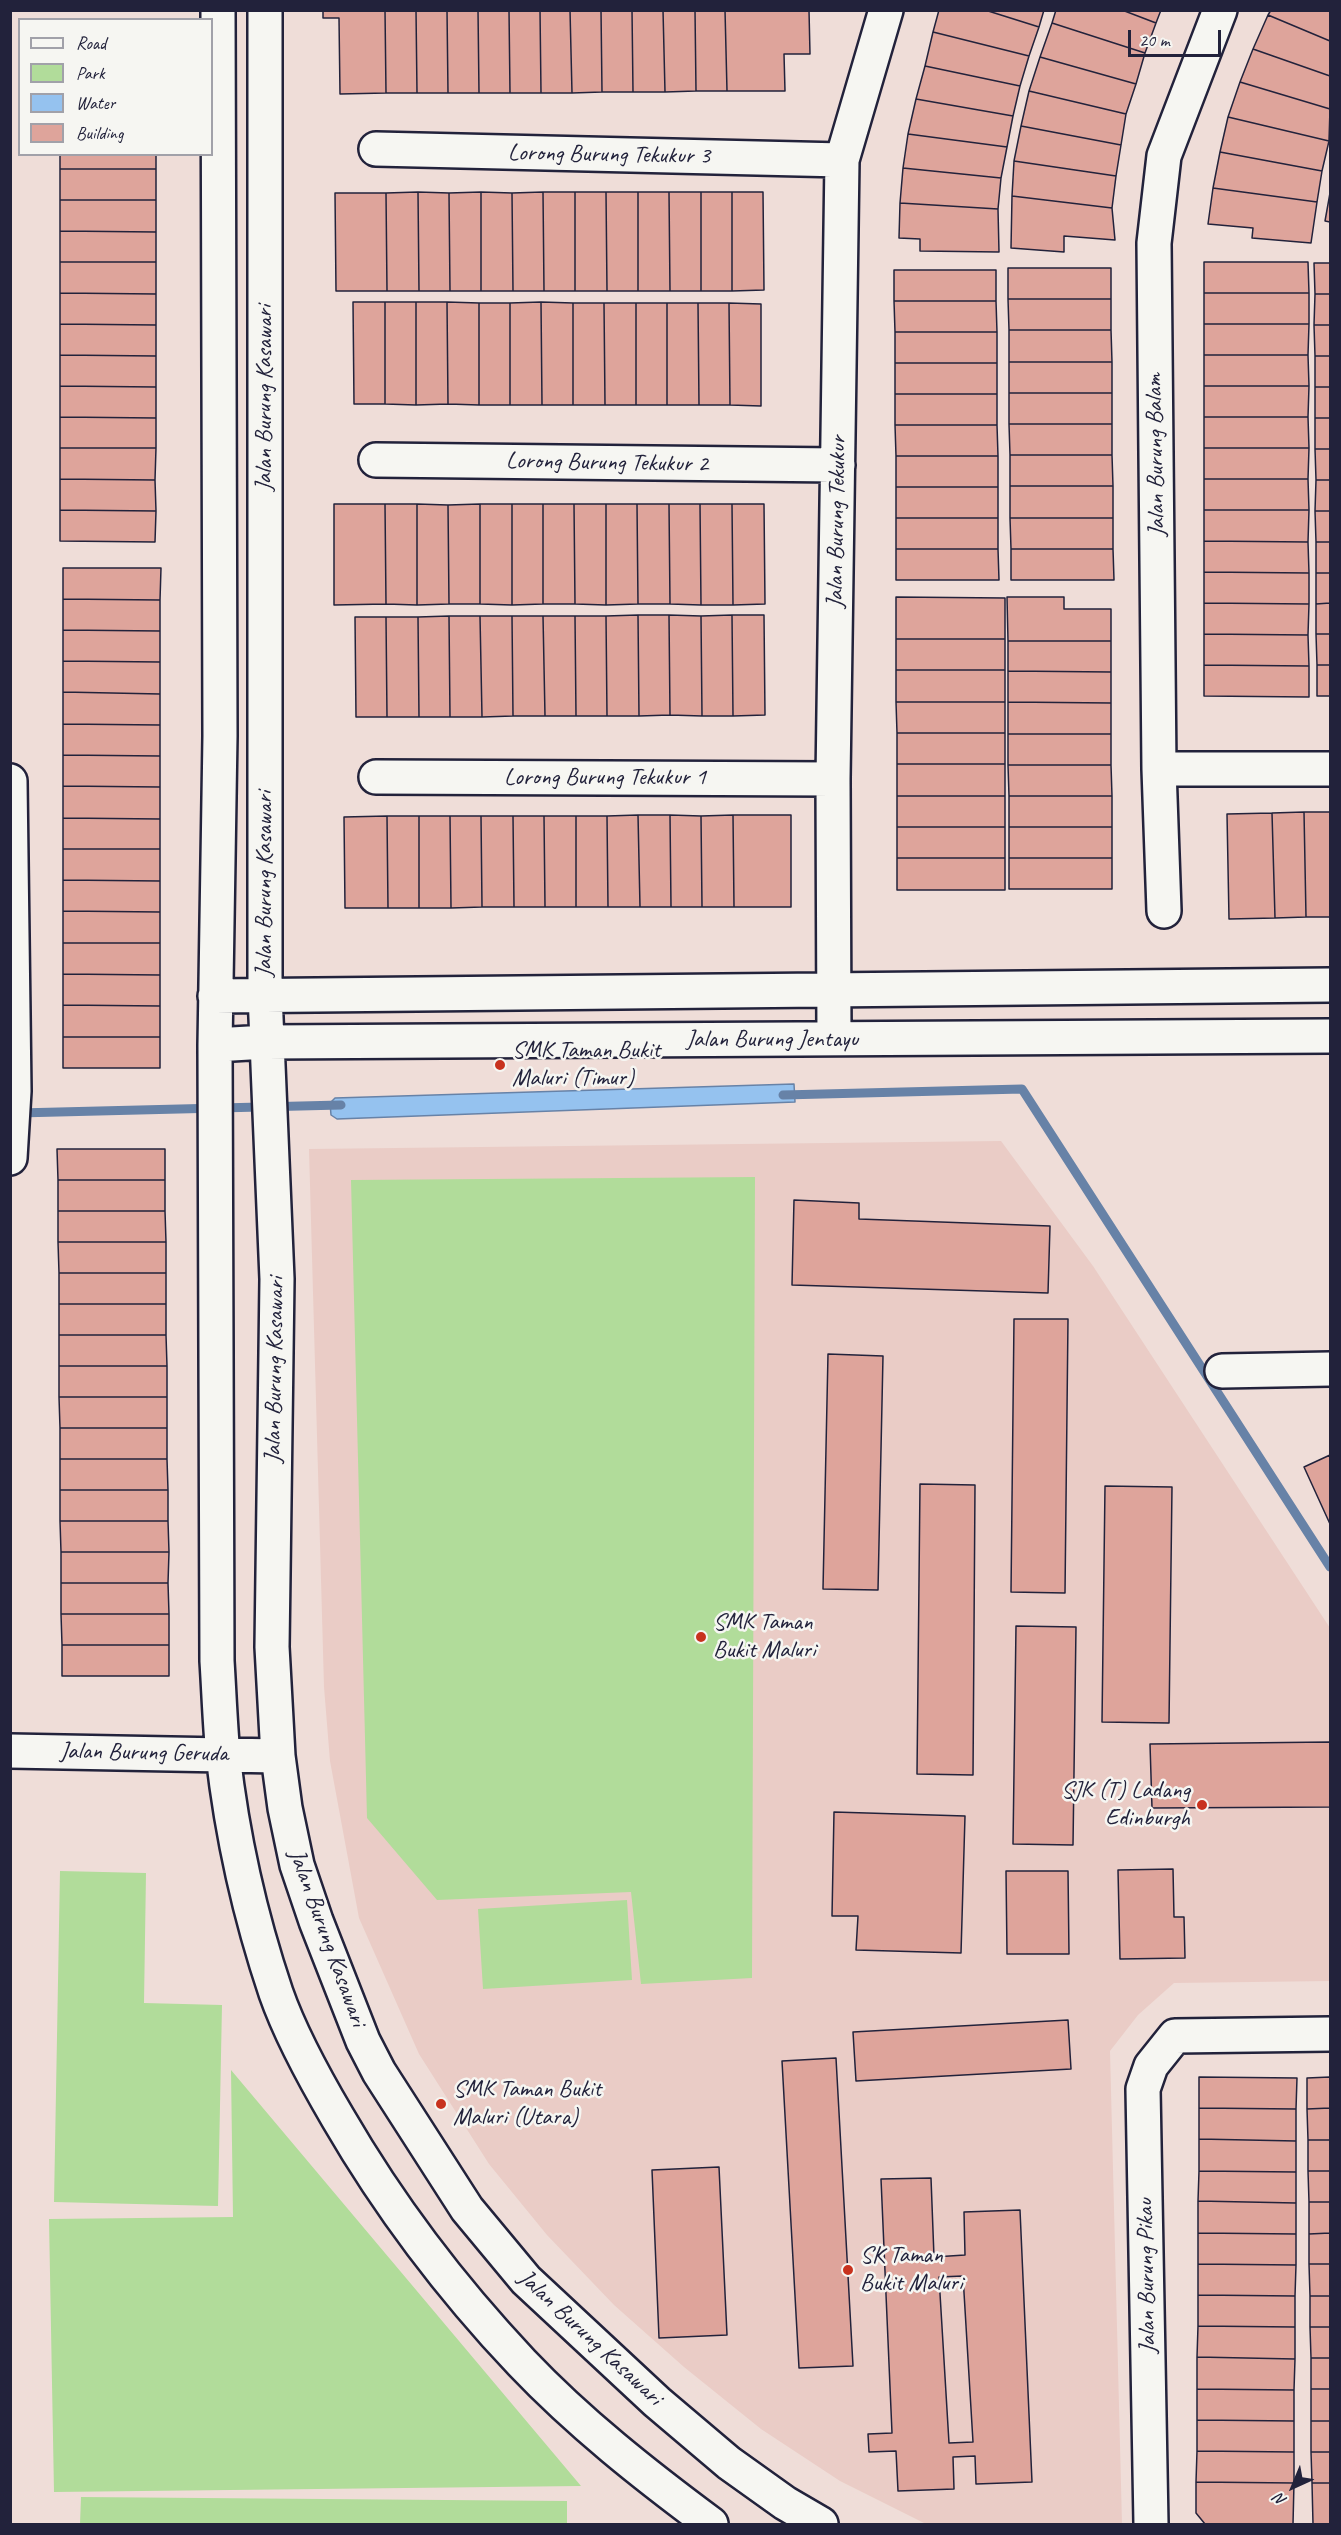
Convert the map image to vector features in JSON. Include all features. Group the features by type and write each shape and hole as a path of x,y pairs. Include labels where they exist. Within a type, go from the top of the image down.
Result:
{"street":[{"name":"Jalan Burung Kasawari","path":"218,10 220,736 214,1045 217,1661 223,1755 239,1856 277,1995 316,2081 360,2157 460,2293 523,2364 646,2476 711,2524"},
{"name":"Jalan Burung Kasawari","path":"265,10 265,994 277,1279 272,1647 278,1756 285,1808 297,1865 316,1921 363,2041 379,2073 467,2209 526,2280 657,2402 729,2463 821,2524"},
{"name":"Jalan Burung Tekukur","path":"834,1039 833,779 842,160 886,10"},
{"name":"Jalan Burung Balam","path":"1164,911 1159,769 1154,243 1164,156 1220,10"},
{"name":"Lorong Burung Tekukur 3","path":"376,149 842,160"},
{"name":"Lorong Burung Tekukur 2","path":"376,460 838,465"},
{"path":"1159,769 1330,769"},
{"name":"Lorong Burung Tekukur 1","path":"376,777 833,779"},
{"path":"10,781 14,1091 10,1158"},
{"name":"Jalan Burung Jentayu","path":"215,996 833,988 1330,985"},
{"name":"Jalan Burung Jentayu","path":"214,1045 266,1042 1330,1036"},
{"path":"1222,1371 1330,1369"},
{"name":"Jalan Burung Geruda","path":"10,1751 278,1756"},
{"name":"Jalan Burung Pikau","path":"1151,2524 1143,2089 1151,2066 1175,2036 1330,2034"}],"shaded area":[{"name":"SMK Taman Bukit Maluri","path":"1001,1141 1093,1266 1330,1628 1330,1981 1174,1983 1138,2015 1110,2051 1122,2524 926,2524 840,2481 761,2429 684,2367 614,2305 547,2235 489,2164 419,2054 359,1918 330,1761 324,1687 309,1149"}],"green space":[{"path":"755,1177 752,1978 641,1984 631,1892 437,1900 367,1818 351,1180"},
{"path":"60,1871 146,1873 144,2003 222,2005 218,2206 54,2202"},
{"path":"627,1900 632,1980 483,1989 478,1909"},
{"path":"231,2070 581,2486 54,2492 49,2219 233,2217"},
{"path":"81,2497 567,2501 567,2524 80,2524"}],"water":[{"path":"794,1084 795,1102 337,1119 331,1115 330,1103 335,1098"}],"building":[{"path":"323,10 385,10 386,93 340,94 339,18 323,18"},
{"path":"385,10 416,10 417,93 386,93"},
{"path":"416,10 447,10 448,93 417,93"},
{"path":"447,10 478,10 479,93 448,93"},
{"path":"478,10 509,10 510,93 479,93"},
{"path":"509,10 540,10 541,93 510,93"},
{"path":"540,10 570,10 572,93 541,93"},
{"path":"570,10 601,10 602,92 572,93"},
{"path":"601,10 632,10 633,92 602,92"},
{"path":"632,10 663,10 665,92 633,92"},
{"path":"663,10 695,10 696,91 665,92"},
{"path":"695,10 725,10 727,91 696,91"},
{"path":"725,10 809,10 810,54 784,54 785,91 727,91"},
{"path":"939,10 985,10 1039,27 1029,56 933,32"},
{"path":"985,10 1044,10 1039,27"},
{"path":"1056,10 1122,10 1156,23 1145,53 1052,23"},
{"path":"1122,10 1161,10 1156,23"},
{"path":"1271,10 1330,10 1330,41 1268,15"},
{"path":"1268,15 1330,41 1330,76 1253,49"},
{"path":"1052,23 1145,53 1136,84 1040,57"},
{"path":"933,32 1029,56 1020,86 925,66"},
{"path":"1253,49 1330,76 1330,109 1240,82"},
{"path":"1040,57 1136,84 1126,114 1029,91"},
{"path":"925,66 1020,86 1013,116 916,99"},
{"path":"1240,82 1330,109 1329,141 1228,117"},
{"path":"1029,91 1126,114 1121,145 1021,126"},
{"path":"916,99 1013,116 1007,147 908,134"},
{"path":"1228,117 1329,141 1322,171 1220,152"},
{"path":"1021,126 1121,145 1116,176 1014,161"},
{"path":"908,134 1007,147 1001,178 903,168"},
{"path":"1220,152 1322,171 1317,202 1213,188"},
{"path":"60,156 156,156 156,169 60,169"},
{"path":"1014,161 1116,176 1112,208 1012,196"},
{"path":"903,168 1001,178 998,209 900,203"},
{"path":"60,169 156,169 156,200 60,200"},
{"path":"1213,188 1317,202 1311,243 1252,238 1253,228 1208,224"},
{"path":"418,192 419,291 387,291 386,193"},
{"path":"418,192 449,193 450,291 419,291"},
{"path":"481,192 481,291 450,291 449,193"},
{"path":"481,192 512,193 513,291 481,291"},
{"path":"543,192 544,291 513,291 512,193"},
{"path":"543,192 575,192 575,291 544,291"},
{"path":"575,192 606,192 607,291 575,291"},
{"path":"606,192 638,192 638,291 607,291"},
{"path":"638,192 669,192 670,291 638,291"},
{"path":"669,192 701,192 701,291 670,291"},
{"path":"701,192 732,192 732,291 701,291"},
{"path":"732,192 763,192 764,290 732,291"},
{"path":"335,193 386,193 387,291 336,291"},
{"path":"1330,193 1330,222 1325,221"},
{"path":"1012,196 1112,208 1115,240 1064,236 1064,252 1011,248"},
{"path":"60,200 156,200 156,232 60,231"},
{"path":"900,203 998,209 999,252 920,251 920,239 899,238"},
{"path":"60,231 156,232 156,262 60,262"},
{"path":"60,262 156,262 156,294 60,293"},
{"path":"1204,262 1308,262 1309,293 1204,293"},
{"path":"1314,263 1330,263 1330,294 1315,294"},
{"path":"1008,268 1111,268 1111,299 1008,299"},
{"path":"894,270 996,270 996,301 894,301"},
{"path":"60,293 156,294 156,325 60,324"},
{"path":"1204,293 1309,293 1309,324 1204,324"},
{"path":"1315,294 1330,294 1330,325 1314,325"},
{"path":"1008,299 1111,299 1111,330 1009,330"},
{"path":"894,301 996,301 997,332 895,332"},
{"path":"353,302 385,302 385,404 354,404"},
{"path":"385,302 416,302 416,405 385,404"},
{"path":"416,302 447,302 448,404 416,405"},
{"path":"447,302 479,303 479,405 448,404"},
{"path":"541,302 542,405 510,405 510,303"},
{"path":"541,302 573,303 573,405 542,405"},
{"path":"479,303 510,303 510,405 479,405"},
{"path":"573,303 604,303 605,405 573,405"},
{"path":"604,303 636,303 636,405 605,405"},
{"path":"636,303 667,303 667,405 636,405"},
{"path":"667,303 698,303 699,405 667,405"},
{"path":"698,303 729,303 730,405 699,405"},
{"path":"729,303 761,304 761,406 730,405"},
{"path":"60,324 156,325 156,356 60,355"},
{"path":"1204,324 1309,324 1308,355 1204,355"},
{"path":"1314,325 1330,325 1330,356 1315,356"},
{"path":"1009,330 1111,330 1112,362 1009,362"},
{"path":"895,332 997,332 997,363 895,363"},
{"path":"60,355 156,356 156,387 60,386"},
{"path":"1204,355 1308,355 1309,386 1204,386"},
{"path":"1315,356 1330,356 1330,387 1315,387"},
{"path":"1009,362 1112,362 1112,393 1009,393"},
{"path":"895,363 997,363 997,394 895,394"},
{"path":"60,386 156,387 156,418 60,417"},
{"path":"1204,386 1309,386 1308,417 1204,417"},
{"path":"1315,387 1330,387 1330,418 1315,418"},
{"path":"1009,393 1112,393 1112,424 1009,424"},
{"path":"895,394 997,394 997,425 895,425"},
{"path":"60,417 156,418 156,448 60,448"},
{"path":"1204,417 1308,417 1309,448 1204,448"},
{"path":"1315,418 1330,418 1330,449 1315,449"},
{"path":"1009,424 1112,424 1112,455 1010,455"},
{"path":"895,425 997,425 998,456 896,456"},
{"path":"60,448 156,448 155,480 60,479"},
{"path":"1204,448 1309,448 1308,479 1204,479"},
{"path":"1315,449 1330,449 1330,480 1316,480"},
{"path":"1010,455 1112,455 1113,486 1010,486"},
{"path":"896,456 998,456 998,487 896,487"},
{"path":"60,479 155,480 156,511 60,510"},
{"path":"1204,479 1308,479 1309,510 1204,510"},
{"path":"1316,480 1330,480 1330,511 1315,511"},
{"path":"1010,486 1113,486 1113,518 1010,518"},
{"path":"896,487 998,487 998,518 896,518"},
{"path":"334,504 385,504 386,604 334,605"},
{"path":"385,504 417,504 417,605 386,604"},
{"path":"417,504 448,505 449,604 417,605"},
{"path":"480,504 480,604 449,604 448,505"},
{"path":"480,504 512,504 512,605 480,604"},
{"path":"512,504 543,504 543,604 512,605"},
{"path":"543,504 574,504 575,604 543,604"},
{"path":"574,504 606,504 606,605 575,604"},
{"path":"606,504 637,504 638,604 606,605"},
{"path":"637,504 669,504 670,604 638,604"},
{"path":"669,504 700,504 701,605 670,604"},
{"path":"700,504 732,504 733,605 701,605"},
{"path":"732,504 764,504 765,604 733,605"},
{"path":"60,510 156,511 155,542 60,541"},
{"path":"1204,510 1309,510 1308,542 1204,541"},
{"path":"1315,511 1330,511 1330,542 1316,542"},
{"path":"896,518 998,518 998,549 896,549"},
{"path":"1010,518 1113,518 1113,549 1011,549"},
{"path":"1204,541 1308,542 1309,573 1204,572"},
{"path":"1316,542 1330,542 1330,573 1316,573"},
{"path":"896,549 998,549 999,580 896,580"},
{"path":"1011,549 1113,549 1114,580 1011,580"},
{"path":"63,568 161,568 160,600 63,599"},
{"path":"1204,572 1309,573 1309,604 1204,603"},
{"path":"1316,573 1330,573 1330,603 1316,604"},
{"path":"896,597 1005,598 1005,639 896,639"},
{"path":"1007,597 1064,597 1064,609 1111,609 1111,641 1008,641"},
{"path":"63,599 160,600 160,631 63,630"},
{"path":"1204,603 1309,604 1308,635 1204,634"},
{"path":"1330,603 1330,634 1316,634 1316,604"},
{"path":"638,615 639,716 607,716 606,616"},
{"path":"638,615 669,615 670,715 639,716"},
{"path":"669,615 701,616 702,716 670,715"},
{"path":"732,615 733,716 702,716 701,616"},
{"path":"732,615 764,615 765,715 733,716"},
{"path":"449,616 450,717 419,717 418,617"},
{"path":"449,616 480,616 482,717 450,717"},
{"path":"480,616 512,616 513,716 482,717"},
{"path":"512,616 543,616 545,716 513,716"},
{"path":"543,616 575,616 576,716 545,716"},
{"path":"575,616 606,616 607,716 576,716"},
{"path":"355,617 386,617 387,717 356,717"},
{"path":"386,617 418,617 419,717 387,717"},
{"path":"63,630 160,631 160,662 63,661"},
{"path":"1204,634 1308,635 1309,666 1204,665"},
{"path":"1316,634 1330,634 1330,665 1317,665"},
{"path":"896,639 1005,639 1005,670 896,670"},
{"path":"1008,641 1111,641 1111,672 1008,671"},
{"path":"63,661 160,662 160,694 63,692"},
{"path":"1204,665 1309,666 1309,697 1204,696"},
{"path":"1317,665 1330,665 1330,696 1317,696"},
{"path":"896,670 1005,670 1005,702 896,702"},
{"path":"1008,671 1111,672 1111,703 1008,702"},
{"path":"63,692 160,694 160,725 63,724"},
{"path":"896,702 1005,702 1005,733 897,733"},
{"path":"1008,702 1111,703 1111,734 1008,734"},
{"path":"63,724 160,725 160,756 63,755"},
{"path":"897,733 1005,733 1005,764 897,764"},
{"path":"1008,734 1111,734 1111,765 1008,765"},
{"path":"63,755 160,756 160,787 63,786"},
{"path":"897,764 1005,764 1005,796 897,796"},
{"path":"1008,765 1111,765 1112,796 1009,796"},
{"path":"63,786 160,787 160,819 63,818"},
{"path":"897,796 1005,796 1005,827 897,827"},
{"path":"1009,796 1112,796 1112,827 1009,827"},
{"path":"1304,812 1306,917 1275,918 1272,813"},
{"path":"1304,812 1330,812 1330,917 1306,917"},
{"path":"1272,813 1275,918 1229,919 1227,814"},
{"path":"638,815 640,907 608,907 607,816"},
{"path":"638,815 670,815 671,907 640,907"},
{"path":"670,815 701,816 702,907 671,907"},
{"path":"733,815 734,907 702,907 701,816"},
{"path":"733,815 791,815 791,907 734,907"},
{"path":"387,816 388,908 345,908 344,817"},
{"path":"387,816 419,816 419,908 388,908"},
{"path":"419,816 450,816 451,908 419,908"},
{"path":"450,816 481,816 482,907 451,908"},
{"path":"481,816 513,816 514,907 482,907"},
{"path":"513,816 544,816 545,907 514,907"},
{"path":"544,816 576,816 576,907 545,907"},
{"path":"576,816 607,816 608,907 576,907"},
{"path":"63,818 160,819 160,849 63,849"},
{"path":"897,827 1005,827 1005,858 897,858"},
{"path":"1009,827 1112,827 1112,858 1009,858"},
{"path":"63,849 160,849 160,881 63,880"},
{"path":"897,858 1005,858 1005,890 897,890"},
{"path":"1009,858 1112,858 1112,889 1009,889"},
{"path":"63,880 160,881 160,912 63,911"},
{"path":"63,911 160,912 160,943 63,943"},
{"path":"63,943 160,943 160,975 63,974"},
{"path":"63,974 160,975 160,1006 63,1005"},
{"path":"63,1005 160,1006 160,1037 63,1037"},
{"path":"63,1037 160,1037 160,1068 63,1068"},
{"path":"57,1149 165,1149 165,1180 58,1180"},
{"path":"58,1180 165,1180 165,1211 58,1211"},
{"path":"794,1200 859,1203 859,1219 1050,1226 1048,1293 792,1285"},
{"path":"58,1211 165,1211 166,1242 58,1242"},
{"path":"58,1242 166,1242 166,1273 59,1273"},
{"path":"59,1273 166,1273 166,1304 59,1304"},
{"path":"59,1304 166,1304 166,1335 59,1335"},
{"path":"1014,1319 1068,1319 1065,1593 1011,1592"},
{"path":"59,1335 166,1335 167,1366 59,1366"},
{"path":"828,1354 883,1356 878,1590 823,1589"},
{"path":"59,1366 167,1366 167,1397 59,1397"},
{"path":"59,1397 167,1397 167,1428 60,1428"},
{"path":"60,1428 167,1428 167,1459 60,1459"},
{"path":"1330,1455 1330,1524 1304,1467"},
{"path":"60,1459 167,1459 168,1490 60,1490"},
{"path":"920,1484 975,1485 973,1775 917,1774"},
{"path":"1105,1486 1172,1487 1169,1723 1102,1722"},
{"path":"60,1490 168,1490 168,1521 60,1521"},
{"path":"60,1521 168,1521 169,1552 61,1552"},
{"path":"61,1552 169,1552 168,1583 61,1583"},
{"path":"61,1583 168,1583 169,1614 61,1614"},
{"path":"61,1614 169,1614 169,1645 62,1645"},
{"path":"1016,1626 1076,1627 1073,1845 1013,1844"},
{"path":"62,1645 169,1645 169,1676 62,1676"},
{"path":"1330,1742 1330,1807 1152,1808 1150,1744"},
{"path":"834,1812 965,1816 961,1953 856,1950 858,1916 832,1916"},
{"path":"1173,1869 1174,1917 1184,1917 1185,1958 1120,1959 1118,1870"},
{"path":"1006,1871 1068,1871 1069,1954 1007,1954"},
{"path":"1068,2020 1071,2069 856,2081 853,2032"},
{"path":"836,2058 853,2366 799,2368 782,2061"},
{"path":"1199,2077 1297,2078 1296,2109 1199,2108"},
{"path":"1330,2077 1330,2108 1307,2109 1307,2078"},
{"path":"1199,2108 1296,2109 1296,2141 1199,2139"},
{"path":"1330,2108 1330,2140 1308,2140 1307,2109"},
{"path":"1199,2139 1296,2141 1296,2172 1199,2171"},
{"path":"1308,2140 1330,2140 1330,2171 1308,2171"},
{"path":"719,2167 727,2335 659,2338 652,2170"},
{"path":"1199,2171 1296,2172 1296,2203 1198,2201"},
{"path":"1308,2171 1330,2171 1330,2202 1309,2202"},
{"path":"931,2178 934,2257 965,2255 964,2212 1020,2210 1032,2482 976,2484 975,2456 953,2457 954,2489 898,2491 896,2451 869,2452 868,2434 892,2433 881,2179","holes":["963,2276 973,2442 949,2443 939,2277"]},
{"path":"1198,2201 1296,2203 1296,2234 1198,2233"},
{"path":"1309,2202 1330,2202 1330,2233 1309,2234"},
{"path":"1198,2233 1296,2234 1296,2265 1198,2264"},
{"path":"1330,2233 1330,2264 1309,2264 1309,2234"},
{"path":"1198,2264 1296,2265 1295,2296 1198,2295"},
{"path":"1309,2264 1330,2264 1330,2296 1310,2296"},
{"path":"1198,2295 1295,2296 1295,2327 1198,2326"},
{"path":"1310,2296 1330,2296 1330,2327 1310,2327"},
{"path":"1198,2326 1295,2327 1295,2359 1197,2357"},
{"path":"1310,2327 1330,2327 1330,2358 1311,2358"},
{"path":"1197,2357 1295,2359 1294,2390 1197,2389"},
{"path":"1311,2358 1330,2358 1330,2389 1311,2389"},
{"path":"1197,2389 1294,2390 1294,2421 1197,2420"},
{"path":"1311,2389 1330,2389 1330,2421 1311,2421"},
{"path":"1197,2420 1294,2421 1294,2452 1197,2451"},
{"path":"1311,2421 1330,2421 1330,2452 1311,2452"},
{"path":"1197,2451 1294,2452 1294,2483 1196,2482"},
{"path":"1311,2452 1330,2452 1330,2483 1312,2483"},
{"path":"1196,2482 1294,2483 1293,2524 1205,2524 1196,2513"},
{"path":"1312,2483 1330,2483 1330,2524 1313,2524"}],"waterway":[{"path":"783,1095 1022,1089 1330,1567"},
{"path":"18,1113 341,1105"}],"place":[{"name":"SMK Taman Bukit Maluri (Timur)","path":"500,1065"},
{"name":"SMK Taman Bukit Maluri","path":"701,1637"},
{"name":"SJK (T) Ladang Edinburgh","path":"1202,1805"},
{"name":"SMK Taman Bukit Maluri (Utara)","path":"441,2104"},
{"name":"SK Taman Bukit Maluri","path":"848,2270"}]}
